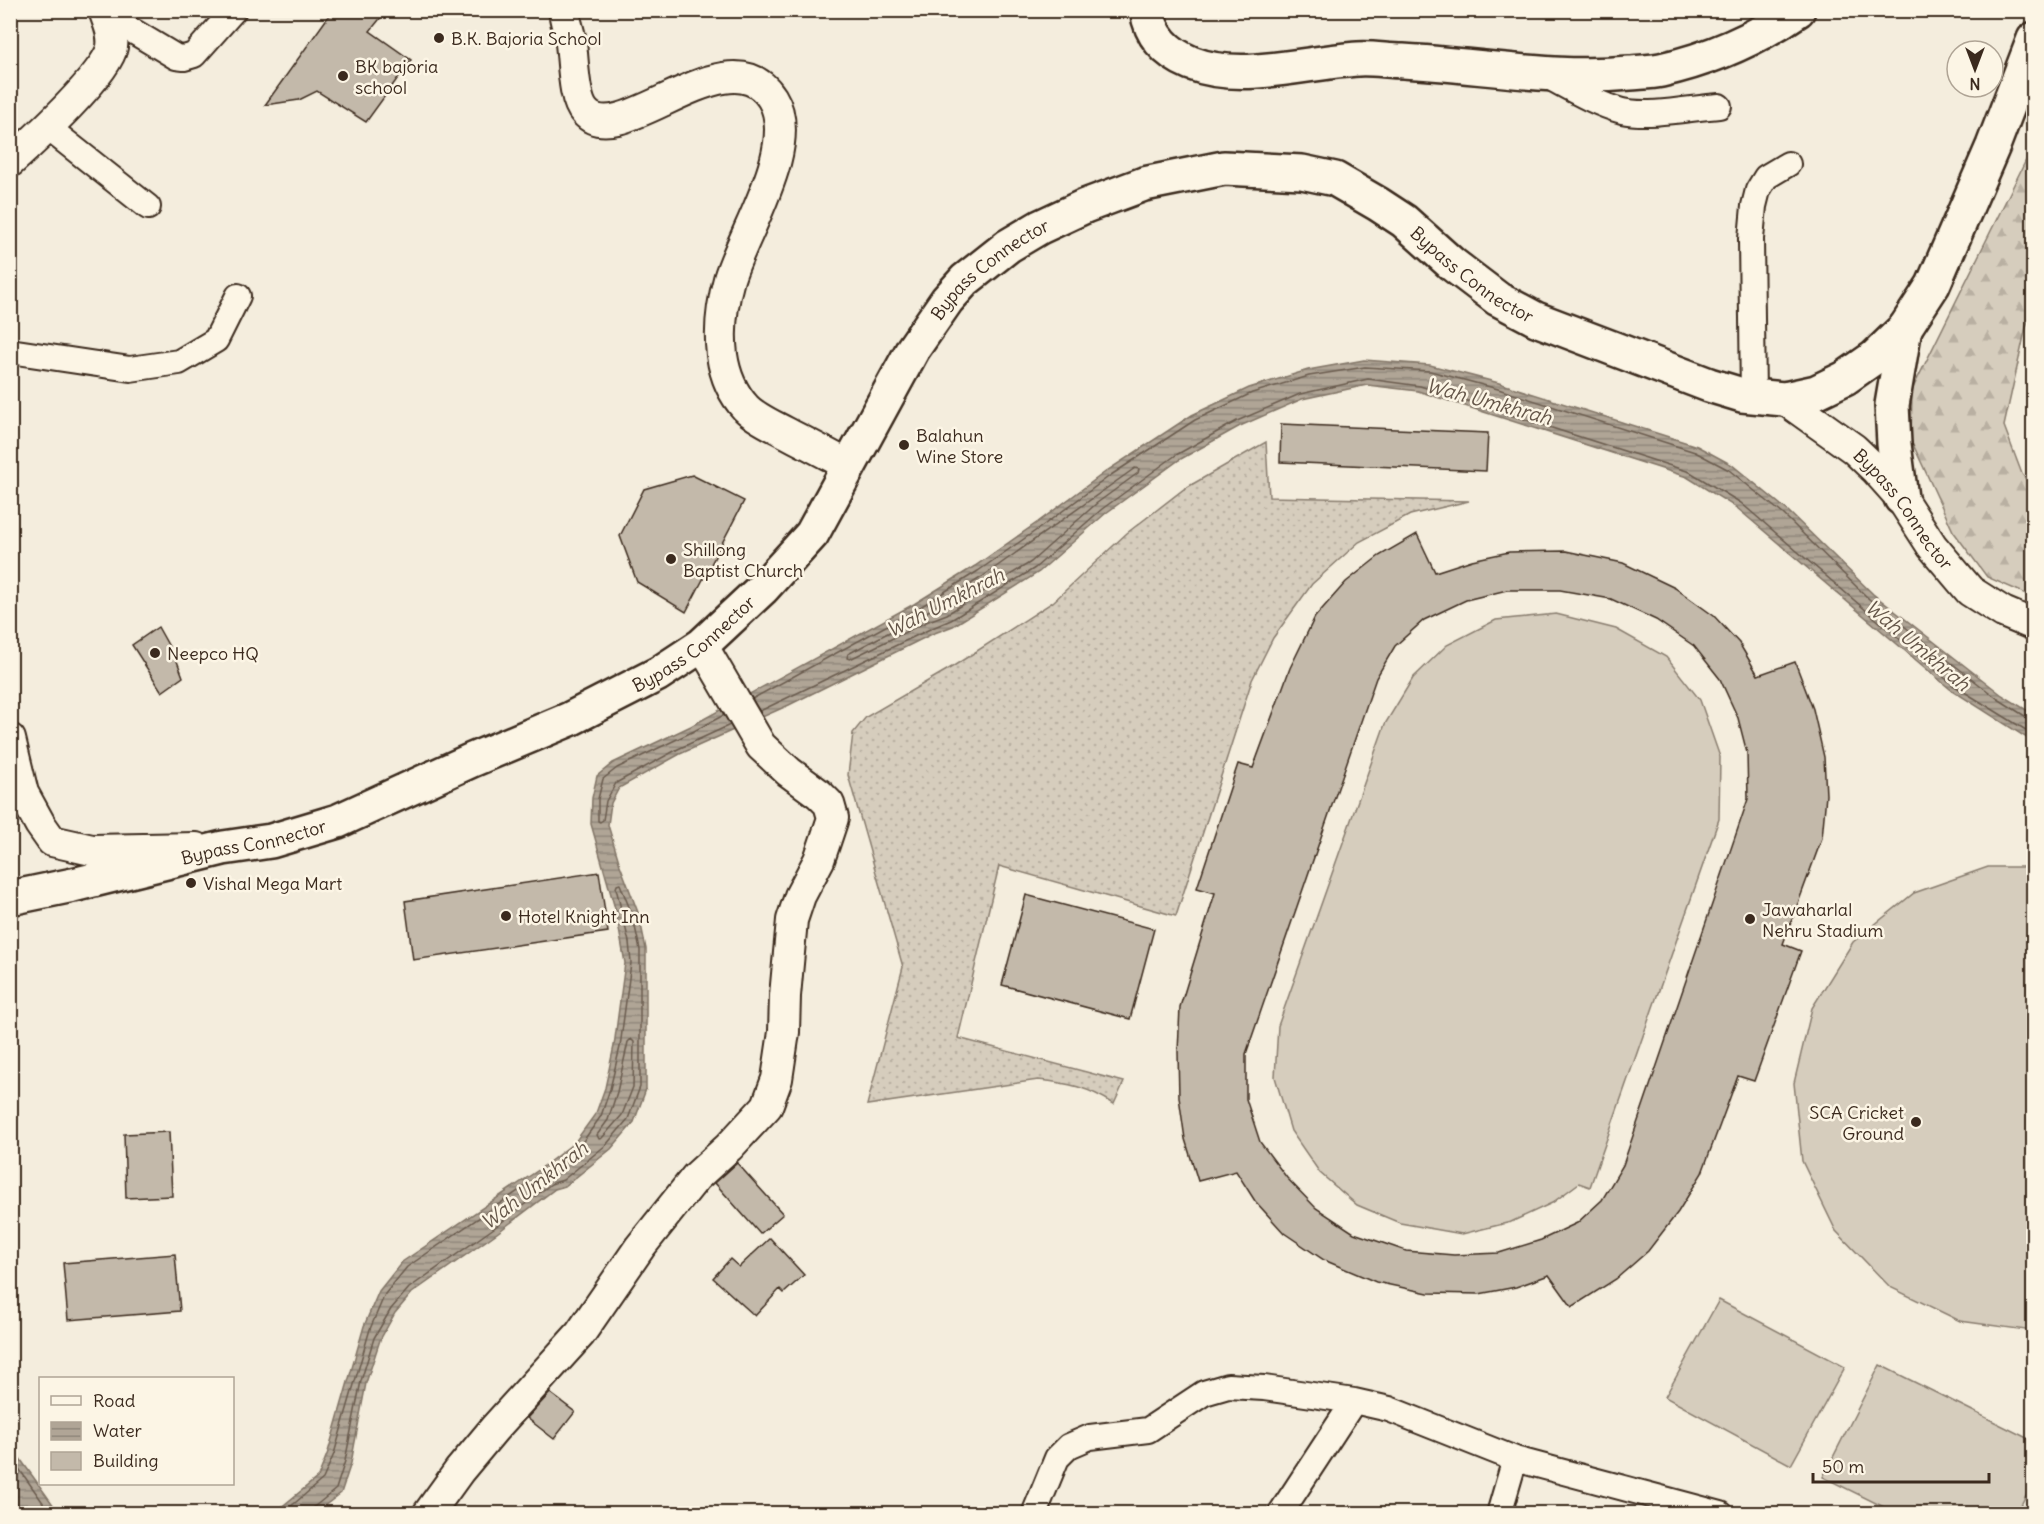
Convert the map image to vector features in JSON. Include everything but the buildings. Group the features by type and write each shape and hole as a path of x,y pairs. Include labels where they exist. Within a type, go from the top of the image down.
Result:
{"main road":[{"path":"1147,10 1149,25 1159,41 1173,53 1192,63 1218,70 1253,71 1359,59 1442,63 1541,73 1610,75 1660,70 1745,43 1798,10"},
{"path":"1769,397 1816,392 1845,378 1875,357 1905,328 1933,285 1949,252 2034,39"},
{"name":"Bypass Connector","path":"10,898 223,848 271,841 338,821 471,760 570,719 658,674 702,645 763,588 804,543 828,506 913,349 946,300 965,280 1008,246 1040,227 1085,206 1144,184 1224,168 1302,172 1335,179 1404,221 1452,264 1498,299 1536,319 1709,386 1769,397"},
{"path":"1901,498 1892,405 1905,328"}],"street":[{"path":"105,13 176,57 184,58 194,55 234,10"},
{"path":"564,10 571,38 579,101 590,117 616,120 630,116 684,92 726,77 756,83 771,97 779,115 780,124 776,160 728,285 721,327 724,364 727,378 735,394 748,410 849,466"},
{"path":"10,162 47,128 98,72 109,56 112,32 105,13"},
{"path":"1541,73 1595,101 1624,111 1652,112 1719,106"},
{"path":"47,128 148,207"},
{"path":"1769,397 1751,239 1758,190 1766,177 1788,164"},
{"path":"10,351 130,369 179,362 216,340 238,296"},
{"name":"Bypass Connector","path":"1769,397 1854,449 1901,498 1932,546 1970,591 2003,612 2034,625"},
{"path":"428,1514 459,1471 494,1429 580,1334 640,1247 696,1177 767,1106 777,1079 784,1032 792,920 800,896 819,860 832,818 829,804 761,746 750,731 702,645"},
{"path":"10,739 23,793 52,841 92,849 223,848"},
{"path":"1034,1514 1057,1458 1069,1446 1090,1437 1148,1430 1204,1393 1228,1386 1264,1388 1354,1401 1389,1409 1515,1459 1721,1514"},
{"path":"1280,1514 1354,1401"},
{"path":"1499,1514 1515,1459"}],"green space":[{"path":"2033,146 2033,304 2004,426 2022,474 2033,488 2033,597 1987,577 1953,531 1911,440 1912,390"},
{"path":"1266,442 1269,497 1469,501 1410,515 1359,542 1312,584 1273,638 1252,680 1176,916 999,866 958,1038 1124,1082 1114,1104 1078,1087 1038,1080 867,1105 903,967 848,775 853,733 866,717 952,667 1053,602 1127,533 1184,489"},
{"path":"1556,614 1616,629 1666,657 1700,700 1720,757 1719,819 1590,1187 1579,1183 1552,1203 1511,1222 1462,1234 1400,1223 1357,1205 1320,1173 1291,1131 1275,1077 1278,1026 1385,724 1413,678 1447,645 1496,620"},
{"name":"SCA Cricket Ground","path":"1988,867 2033,867 2033,1331 1960,1321 1890,1287 1836,1231 1802,1161 1794,1083 1812,1008 1853,942 1914,893"},
{"path":"1719,1300 1845,1367 1791,1465 1665,1397"},
{"path":"1880,1365 2033,1441 2033,1481 2017,1513 1896,1513 1823,1477"}],"water":[{"name":"Wah Umkhrah","path":"1364,360 1430,365 1499,383 1697,446 1732,465 1787,510 1873,594 2002,695 2033,714 2033,742 1950,689 1737,508 1687,477 1418,391 1367,385 1302,399 1240,426 1179,460 1106,513 1039,572 953,626 932,634 789,705 680,754 619,788 611,803 608,825 639,915 646,949 646,1089 634,1122 611,1149 565,1186 555,1189 412,1293 395,1313 380,1340 366,1383 351,1463 341,1493 315,1513 273,1514 318,1477 328,1452 364,1326 379,1291 402,1262 540,1169 575,1142 596,1113 605,1088 614,1046 625,963 616,912 591,824 592,798 597,776 613,763 691,726 914,604 975,566 1108,470 1192,415 1249,388 1308,370"},
{"path":"11,1446 59,1513 19,1513 11,1497"}],"place":[{"name":"B.K. Bajoria School","path":"439,38"},
{"name":"BK bajoria school","path":"343,76"},
{"name":"Balahun Wine Store","path":"904,445"},
{"name":"Shillong Baptist Church","path":"671,559"},
{"name":"Neepco HQ","path":"155,653"},
{"name":"Vishal Mega Mart","path":"191,883"},
{"name":"Hotel Knight Inn","path":"506,916"},
{"name":"Jawaharlal Nehru Stadium","path":"1750,919"},
{"name":"SCA Cricket Ground","path":"1916,1122"}]}
